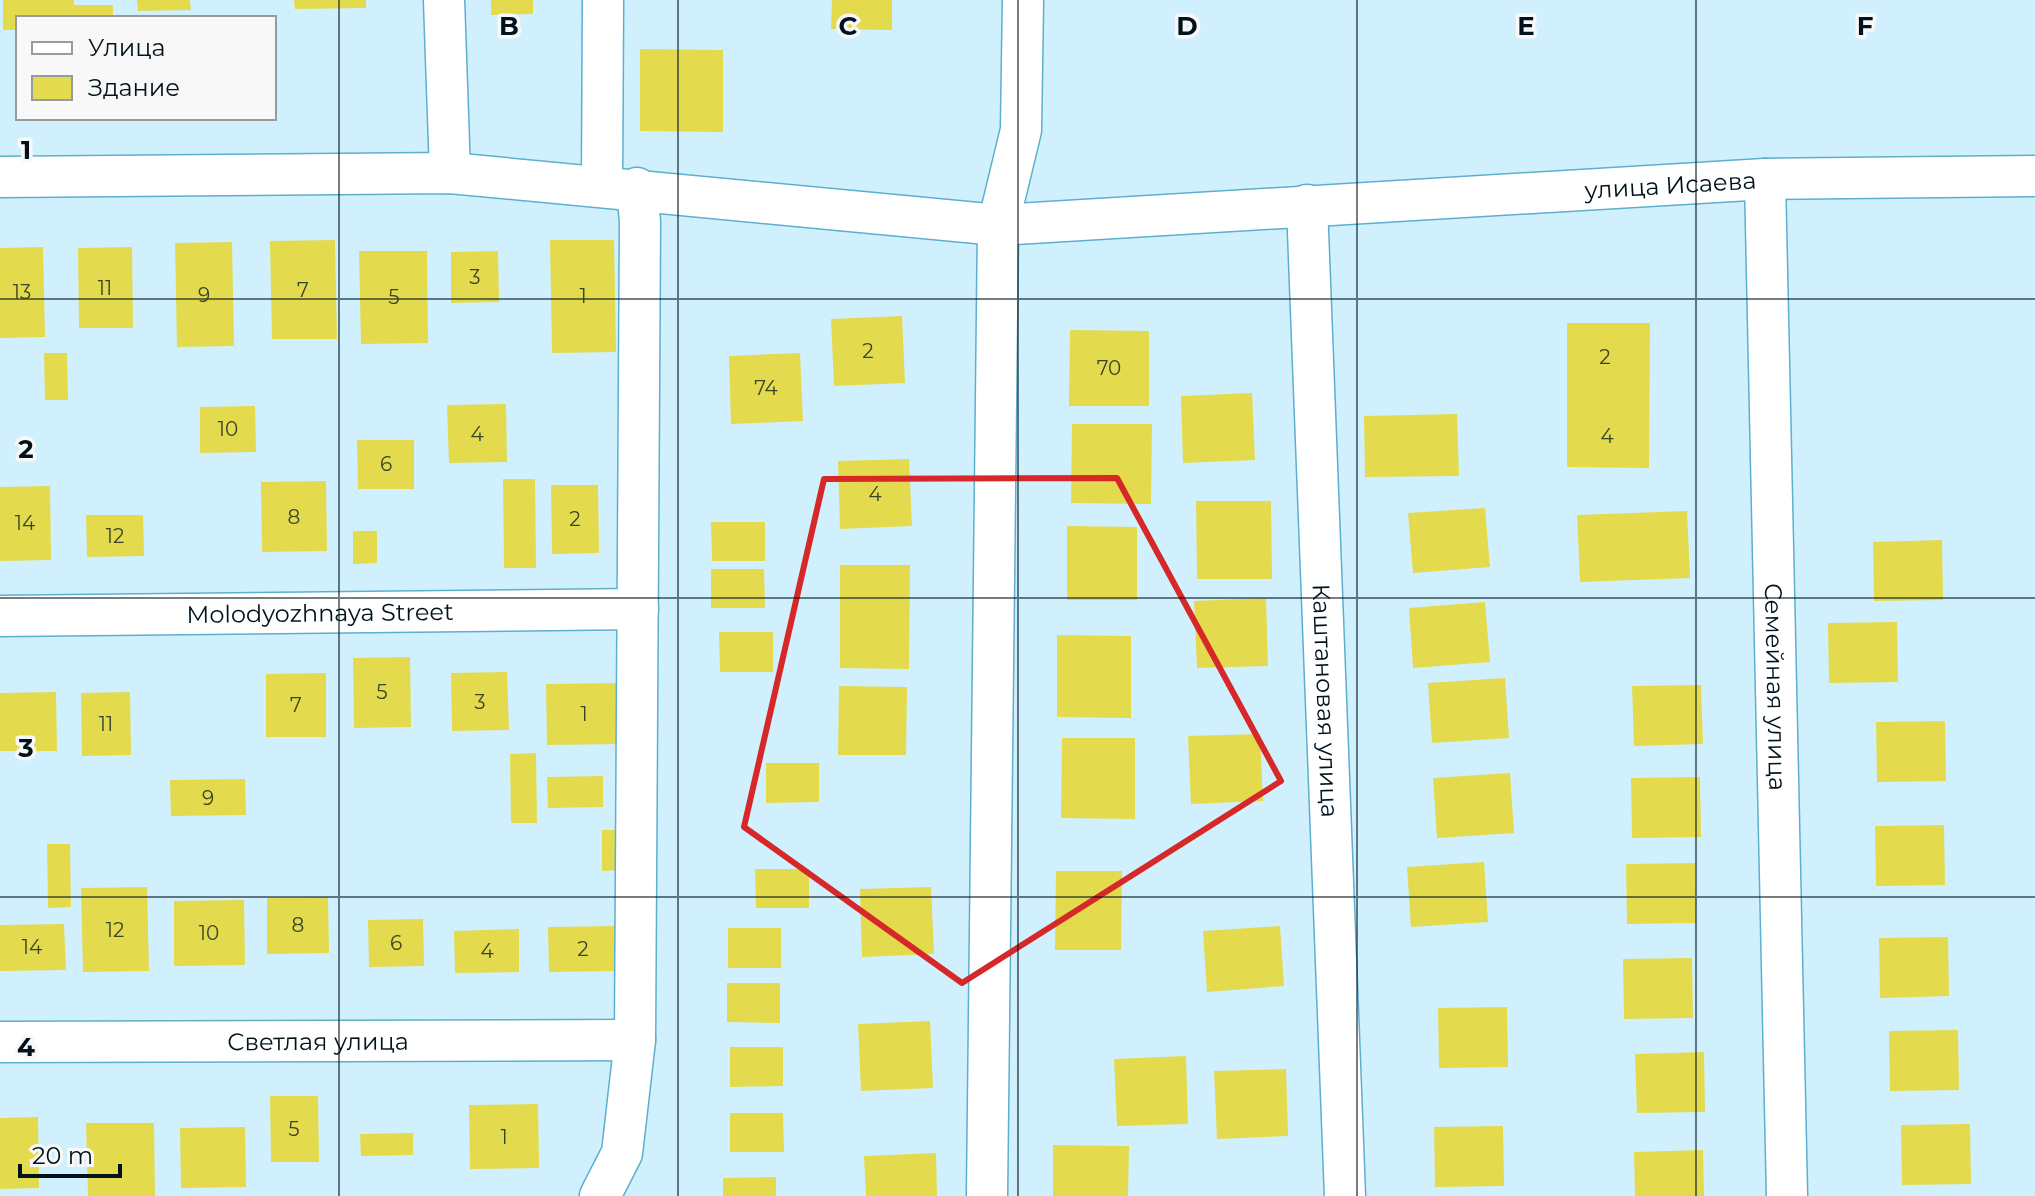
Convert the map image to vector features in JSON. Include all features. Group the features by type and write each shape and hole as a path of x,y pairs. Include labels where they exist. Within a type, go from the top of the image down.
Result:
{"street":[{"path":"444,0 450,173"},
{"path":"600,1196 622,1153 635,1040 638,609 626,199 603,0"},
{"path":"987,1196 998,225 1021,130 1023,0"},
{"name":"улица Исаева","path":"0,177 450,173 626,199 998,225 1765,179 2035,176"},
{"name":"Семейная улица","path":"1765,179 1787,1196"},
{"name":"Каштановая улица","path":"1307,205 1345,1196"},
{"name":"Molodyozhnaya Street","path":"0,616 638,609"},
{"name":"Светлая улица","path":"0,1042 635,1040"}],"highlighted area":[{"path":"1117,478 1281,781 962,983 744,827 824,479"}],"building":[{"path":"3,0 74,0 74,5 113,5 113,16 16,16 16,30 3,30"},
{"path":"137,0 190,0 191,10 138,11"},
{"path":"294,0 366,0 366,8 295,9"},
{"path":"491,0 533,0 533,14 491,15"},
{"path":"832,0 892,0 892,30 831,29"},
{"path":"640,49 723,50 723,132 640,131"},
{"path":"335,240 337,339 272,339 270,241"},
{"path":"550,240 614,240 616,352 552,353"},
{"path":"232,242 234,346 177,347 175,243"},
{"path":"43,247 45,337 0,338 0,248"},
{"path":"132,247 133,328 79,328 78,248"},
{"path":"359,251 427,251 428,343 361,344"},
{"path":"498,251 499,302 451,303 451,252"},
{"path":"902,316 905,383 834,386 831,319"},
{"path":"1567,323 1650,323 1649,468 1567,467"},
{"path":"1070,330 1149,331 1149,406 1069,406"},
{"path":"44,353 67,353 68,400 45,400"},
{"path":"800,353 803,421 731,424 729,356"},
{"path":"1252,393 1255,460 1183,463 1181,396"},
{"path":"506,404 507,462 449,463 447,405"},
{"path":"255,406 256,452 200,453 200,407"},
{"path":"1457,414 1459,476 1365,477 1364,416"},
{"path":"1072,424 1152,424 1151,504 1071,503"},
{"path":"357,440 414,440 414,489 358,489"},
{"path":"909,459 912,526 840,529 838,461"},
{"path":"503,479 535,479 536,568 504,568"},
{"path":"326,481 327,551 262,552 261,482"},
{"path":"551,485 598,485 599,553 552,554"},
{"path":"50,486 51,560 0,561 0,487"},
{"path":"1196,501 1271,501 1272,579 1197,579"},
{"path":"1485,508 1490,567 1413,573 1408,513"},
{"path":"1687,511 1690,578 1580,582 1577,515"},
{"path":"86,515 143,515 144,556 87,557"},
{"path":"711,522 765,522 765,561 712,561"},
{"path":"1067,526 1137,527 1137,600 1067,600"},
{"path":"353,531 377,531 377,563 353,564"},
{"path":"1942,540 1943,600 1874,601 1873,542"},
{"path":"840,565 910,565 909,669 840,668"},
{"path":"711,569 764,569 765,608 711,608"},
{"path":"1266,598 1268,666 1197,668 1194,601"},
{"path":"1485,602 1490,662 1413,668 1409,608"},
{"path":"1897,622 1898,682 1829,683 1828,623"},
{"path":"719,632 773,632 773,672 720,672"},
{"path":"1057,635 1131,636 1131,718 1057,717"},
{"path":"410,657 411,727 354,728 353,658"},
{"path":"507,672 509,730 452,731 451,673"},
{"path":"326,673 326,737 266,737 266,674"},
{"path":"1505,678 1509,738 1432,743 1428,683"},
{"path":"621,683 622,744 547,745 546,684"},
{"path":"1701,685 1703,744 1634,746 1632,686"},
{"path":"839,686 907,687 906,755 838,755"},
{"path":"56,692 57,751 0,751 0,693"},
{"path":"130,692 131,755 82,756 81,693"},
{"path":"1945,721 1946,781 1877,782 1876,722"},
{"path":"1260,734 1263,801 1191,804 1188,736"},
{"path":"1062,738 1135,738 1135,819 1061,818"},
{"path":"536,753 537,823 511,823 510,754"},
{"path":"766,763 819,763 819,802 766,803"},
{"path":"1510,773 1514,833 1437,838 1433,778"},
{"path":"603,776 603,807 548,808 547,777"},
{"path":"1700,777 1701,837 1632,838 1631,778"},
{"path":"245,779 246,815 171,816 170,780"},
{"path":"1944,825 1945,885 1876,886 1875,826"},
{"path":"602,830 617,830 618,870 602,871"},
{"path":"47,844 70,844 71,907 48,908"},
{"path":"1484,862 1488,922 1411,927 1407,867"},
{"path":"1695,863 1696,923 1627,924 1626,864"},
{"path":"755,869 809,869 809,908 756,908"},
{"path":"1056,871 1122,871 1121,950 1055,950"},
{"path":"147,887 149,971 83,972 81,888"},
{"path":"931,887 934,954 862,957 860,889"},
{"path":"328,897 329,953 267,954 267,898"},
{"path":"244,900 245,965 174,966 174,901"},
{"path":"423,919 424,966 369,967 368,920"},
{"path":"64,924 66,970 0,971 0,925"},
{"path":"618,926 619,971 549,972 548,927"},
{"path":"1280,926 1284,986 1207,992 1203,931"},
{"path":"728,928 781,928 781,968 728,968"},
{"path":"519,929 519,972 455,973 454,931"},
{"path":"1948,937 1949,996 1880,998 1879,938"},
{"path":"1692,958 1693,1018 1624,1019 1623,959"},
{"path":"727,983 780,983 780,1023 727,1022"},
{"path":"1507,1007 1508,1067 1439,1068 1438,1008"},
{"path":"930,1021 933,1088 861,1091 858,1024"},
{"path":"1958,1030 1959,1090 1890,1091 1889,1031"},
{"path":"730,1047 783,1047 783,1086 730,1087"},
{"path":"1704,1052 1705,1112 1637,1113 1635,1054"},
{"path":"1186,1056 1188,1124 1117,1126 1114,1059"},
{"path":"1286,1069 1288,1136 1217,1139 1214,1071"},
{"path":"270,1096 318,1096 319,1162 271,1162"},
{"path":"538,1104 539,1168 470,1169 469,1105"},
{"path":"730,1113 783,1113 784,1152 730,1152"},
{"path":"38,1117 39,1188 0,1189 0,1118"},
{"path":"86,1123 154,1123 155,1196 88,1196"},
{"path":"1970,1124 1971,1184 1902,1185 1901,1125"},
{"path":"1503,1126 1504,1186 1435,1187 1434,1127"},
{"path":"245,1127 246,1187 181,1188 180,1128"},
{"path":"413,1133 413,1155 361,1156 360,1134"},
{"path":"1053,1145 1129,1146 1128,1196 1053,1196"},
{"path":"1703,1150 1704,1196 1635,1196 1634,1152"},
{"path":"936,1153 937,1196 866,1196 864,1156"},
{"path":"776,1177 776,1196 723,1196 723,1178"}]}
